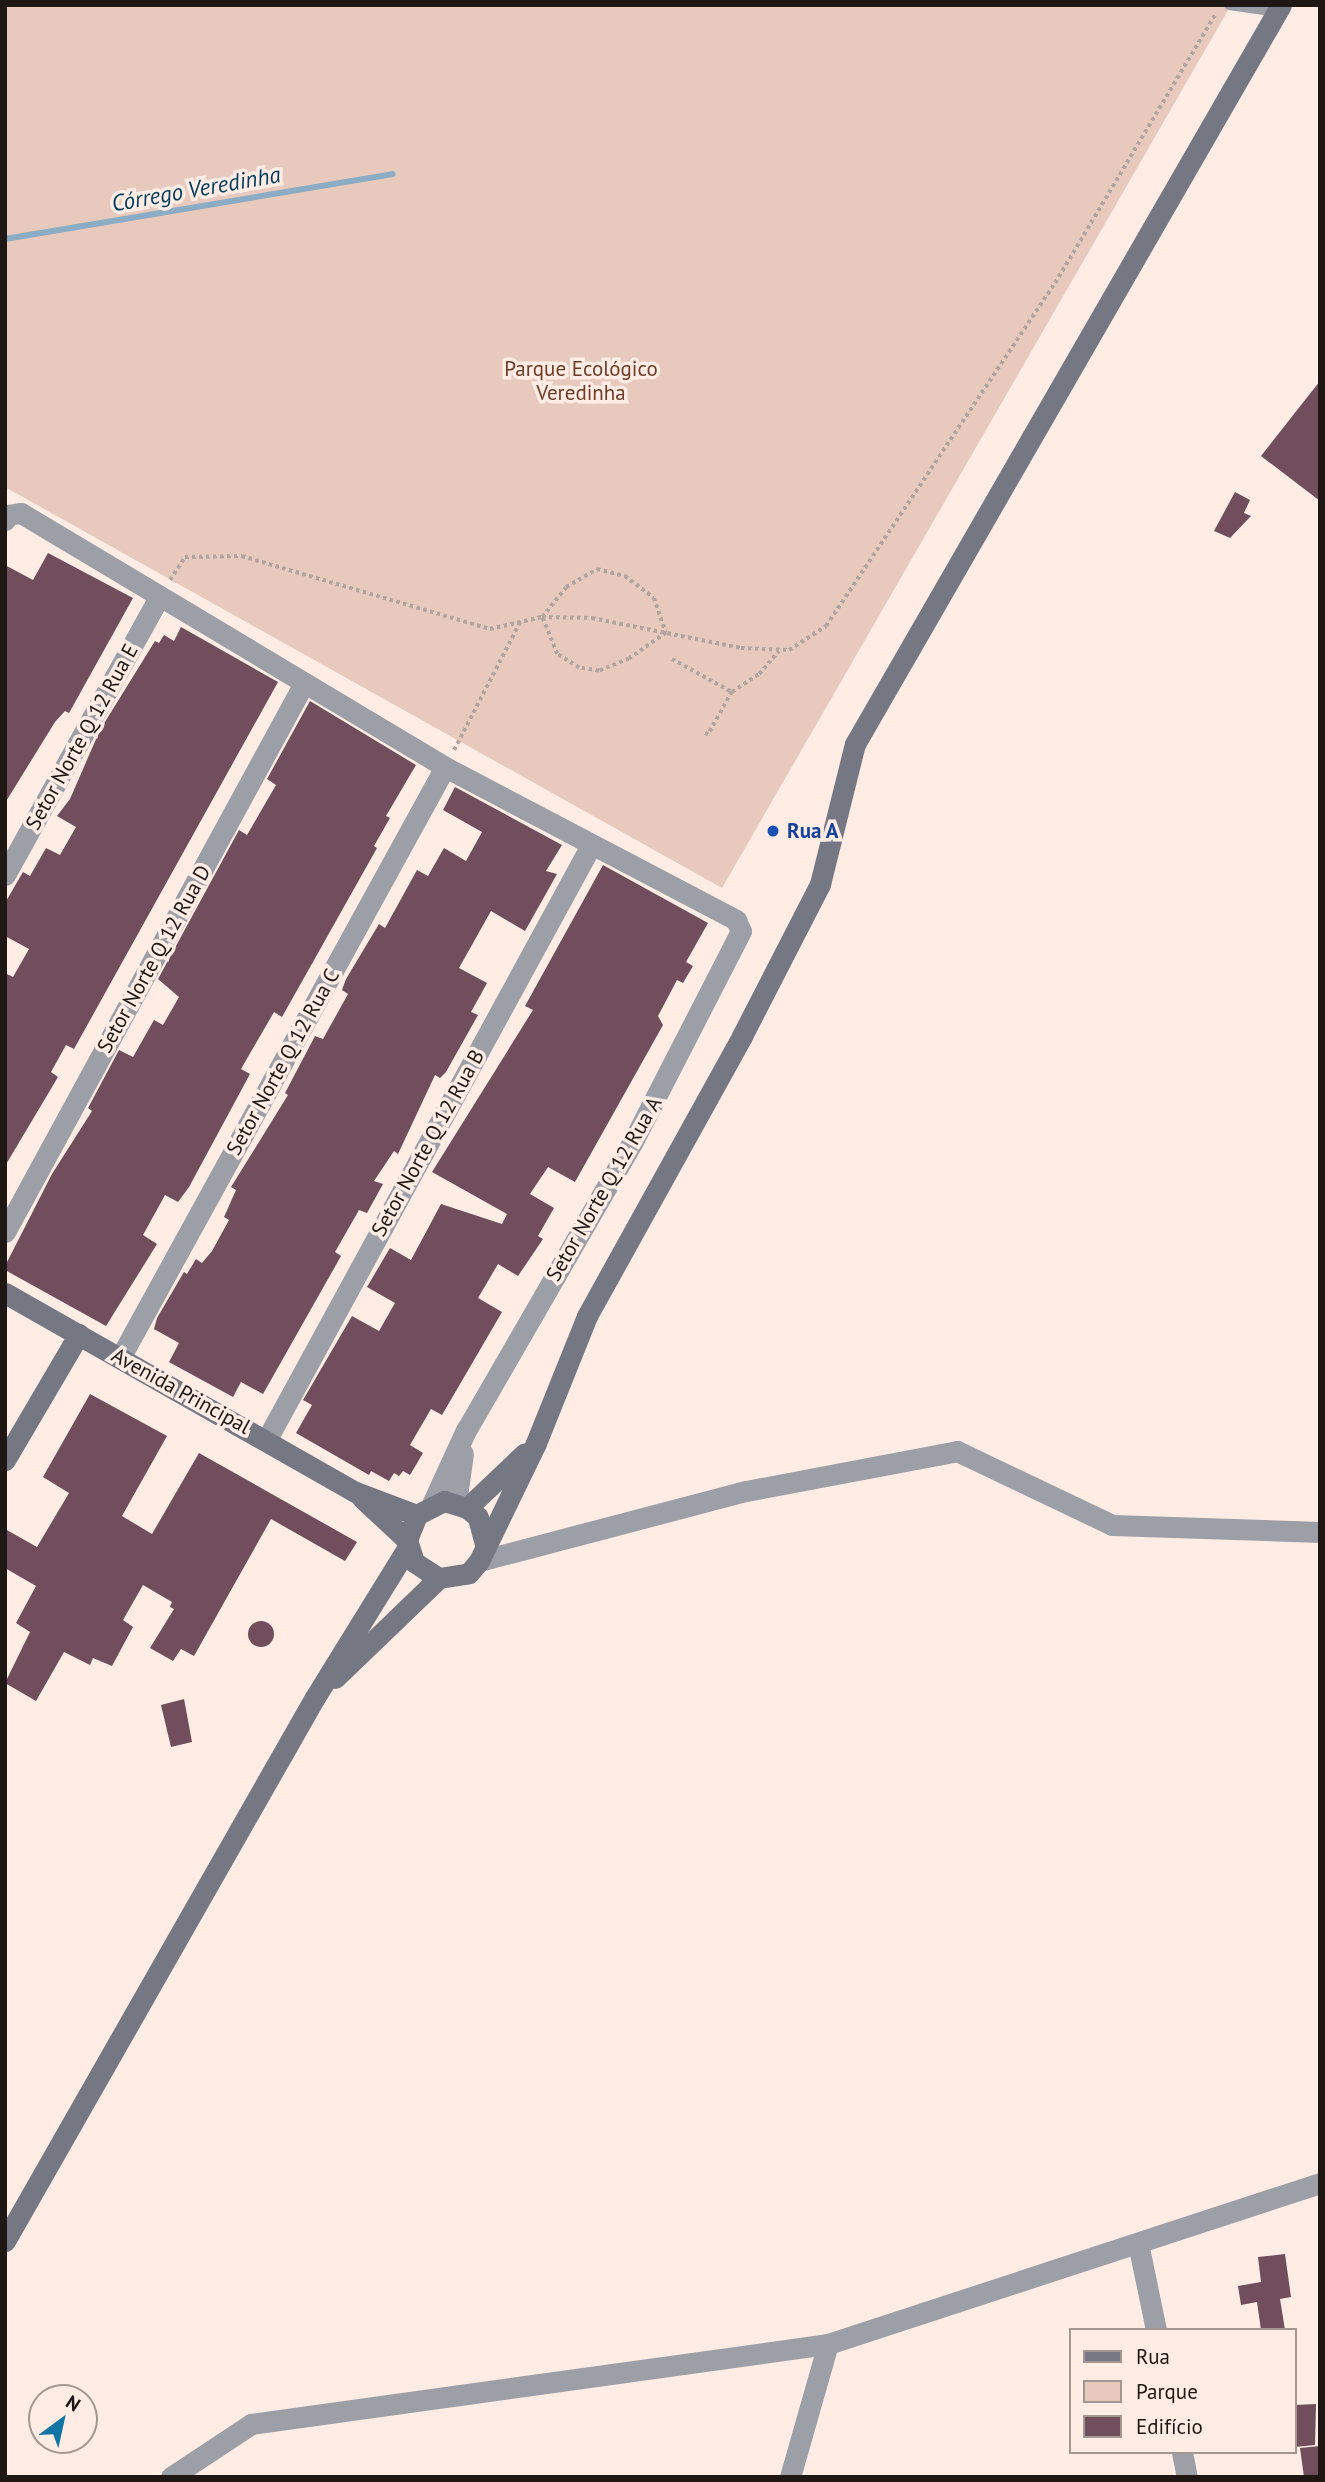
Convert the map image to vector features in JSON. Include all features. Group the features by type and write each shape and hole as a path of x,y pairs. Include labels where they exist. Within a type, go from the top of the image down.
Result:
{"street":[{"path":"314,1699 439,1578 468,1573 482,1553 536,1443 587,1316 741,1036 820,884 855,744 1280,9"},
{"path":"7,517 21,513 303,685 590,847"},
{"name":"Setor Norte Q 12 Rua E","path":"5,875 158,599"},
{"name":"Setor Norte Q 12 Rua D","path":"5,1232 303,685"},
{"name":"Setor Norte Q 12 Rua C","path":"120,1357 445,767"},
{"name":"Setor Norte Q 12 Rua A","path":"424,1509 466,1430 632,1143 738,945 741,931 736,920 590,847"},
{"name":"Setor Norte Q 12 Rua B","path":"267,1439 590,847"},
{"name":"Avenida Principal","path":"5,1293 267,1439 356,1492 408,1544 419,1567 439,1578"},
{"path":"5,1460 79,1334"},
{"path":"462,1505 466,1430"},
{"path":"462,1505 536,1443"},
{"path":"482,1553 746,1491 957,1451 1112,1525 1320,1532"},
{"name":"Avenida Principal","path":"356,1492 424,1509 462,1505"},
{"path":"462,1505 478,1517 482,1553"},
{"path":"5,2241 314,1699 408,1544 424,1509"},
{"path":"171,2477 251,2424 828,2344 1320,2183"},
{"path":"1138,2243 1156,2328"},
{"path":"790,2477 828,2344"},
{"path":"1182,2454 1187,2477"}],"lane":[{"path":"1229,5 1280,9"}],"path":[{"path":"158,599 185,557 242,556 490,629 542,617 592,618 741,648 789,650 826,626 1055,283 1220,5"},
{"path":"542,617 566,587 597,569 625,576 654,598 666,633"},
{"path":"542,617 557,654 579,668 599,671 629,659 666,633"},
{"path":"445,767 520,622"},
{"path":"703,732 708,735 732,692 759,674 779,650"},
{"path":"671,659 732,692"}],"green space":[{"name":"Parque Ecológico Veredinha","path":"5,5 1231,5 722,888 5,487"}],"building":[{"path":"1320,381 1320,501 1261,456"},
{"path":"1235,492 1250,500 1244,513 1251,516 1230,538 1214,531"},
{"path":"48,553 133,598 69,713 65,711 55,722 5,803 5,565 33,580"},
{"path":"181,627 278,682 74,1049 66,1045 51,1072 58,1077 5,1166 5,973 13,977 29,949 5,936 5,903 23,872 30,876 46,848 60,855 76,827 57,816 70,799 100,730 155,641 159,643 164,635 174,641"},
{"path":"310,701 416,765 386,816 390,818 374,846 377,848 282,1017 274,1012 241,1069 250,1074 189,1187 178,1202 165,1195 143,1235 157,1244 106,1326 5,1270 5,1266 52,1174 92,1111 88,1108 119,1050 133,1057 154,1020 163,1025 179,997 158,979 239,830 247,835 276,785 267,779"},
{"path":"455,787 562,845 546,871 557,874 525,931 491,911 459,968 487,983 471,1012 478,1015 446,1072 440,1078 435,1075 398,1154 394,1151 374,1181 383,1184 367,1213 359,1210 335,1252 341,1256 263,1394 241,1382 233,1397 169,1362 179,1343 154,1329 157,1318 184,1272 187,1274 196,1259 202,1263 212,1251 229,1220 224,1217 236,1190 231,1187 288,1095 285,1093 315,1036 323,1039 348,994 342,990 346,979 379,924 385,928 417,870 428,876 444,848 466,861 482,832 443,810"},
{"path":"603,865 708,923 686,962 693,966 683,983 677,980 658,1016 663,1025 575,1182 548,1167 530,1194 554,1208 538,1236 543,1239 518,1276 498,1264 478,1298 502,1312 442,1415 431,1409 410,1445 423,1453 410,1475 403,1471 399,1476 394,1473 389,1481 371,1471 369,1475 296,1433 312,1405 303,1400 352,1316 379,1331 395,1303 367,1287 390,1248 411,1260 441,1204 502,1224 507,1214 432,1172 533,1010 525,1006"},
{"path":"90,1394 167,1436 122,1516 152,1534 199,1453 357,1542 345,1561 271,1519 194,1656 181,1649 173,1661 150,1648 174,1609 170,1607 172,1602 143,1585 123,1620 133,1627 112,1666 93,1658 90,1665 64,1652 36,1701 5,1683 30,1632 16,1623 36,1586 5,1568 5,1529 37,1547 69,1493 43,1477"},
{"path":"261,1621 270,1625 274,1634 270,1643 261,1647 252,1643 248,1634 252,1625"},
{"path":"184,1699 192,1742 171,1747 161,1705"},
{"path":"1285,2254 1291,2297 1280,2299 1285,2328 1261,2328 1257,2302 1241,2305 1238,2286 1261,2282 1258,2257"},
{"path":"1316,2404 1315,2445 1297,2447 1297,2405"},
{"path":"1320,2446 1320,2477 1304,2477 1300,2448"}],"waterway":[{"name":"Córrego Veredinha","path":"5,239 393,174"}],"place":[{"name":"Rua A","path":"773,831"}]}
